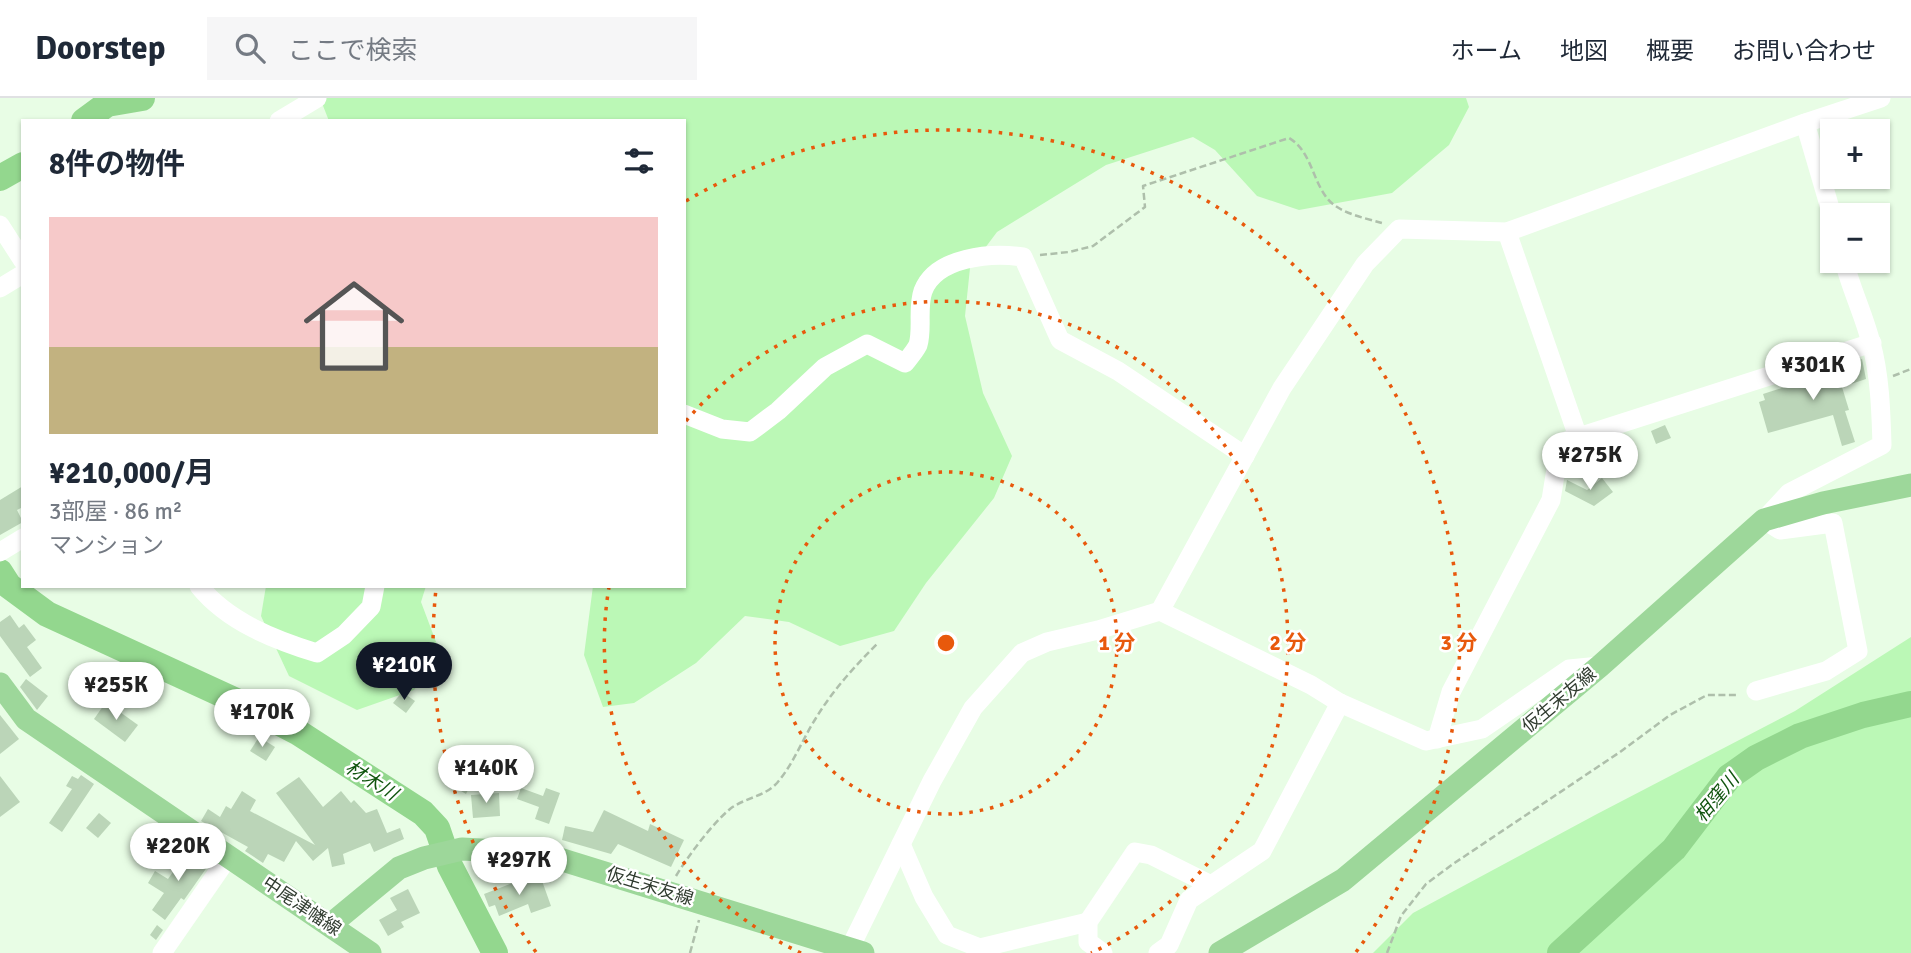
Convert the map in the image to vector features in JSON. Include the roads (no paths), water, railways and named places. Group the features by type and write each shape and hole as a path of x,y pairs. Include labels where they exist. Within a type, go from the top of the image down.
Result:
{"main road":[{"name":"仮生末友線","path":"1220,953 1343,880 1600,666 1764,520 1823,503 1911,485"},
{"name":"中尾津幡線","path":"0,684 26,719 370,953"},
{"name":"仮生末友線","path":"330,925 399,868 424,858 462,849 540,853 856,950"}],"street":[{"path":"282,119 317,98"},
{"path":"856,950 901,844 932,781 974,708 1022,653 1048,642 1098,631 1160,611 1282,388 1365,264 1399,229 1507,232 1881,98"},
{"path":"1805,123 1828,203"},
{"path":"0,225 21,258"},
{"path":"1507,232 1578,437"},
{"path":"686,415 722,429 751,432 825,367 867,344 905,363 918,346 923,292 935,271 951,264 1000,254 1023,257 1060,340 1118,372 1245,456"},
{"path":"1756,691 1826,671 1858,652 1833,523 1780,530 1764,520 1789,493 1882,445 1872,343 1847,273"},
{"path":"0,288 21,275"},
{"path":"1437,738 1451,692 1551,500 1556,469 1566,442 1872,343"},
{"path":"0,552 21,539"},
{"path":"201,588 210,600 271,639 317,653 344,635 371,607 375,588"},
{"path":"1160,611 1311,685 1340,703 1426,741 1482,729 1569,669 1600,666"},
{"path":"1158,953 1169,945 1189,900 1262,851 1340,703"},
{"path":"901,844 924,897 947,935 980,948 1088,922"},
{"path":"1102,953 1088,942 1088,922 1135,852 1151,855 1211,885"},
{"path":"162,953 229,856"}],"waterway":[{"path":"87,119 107,104 142,98"},
{"path":"0,178 21,166"},
{"name":"材木川","path":"0,572 9,586 47,614 245,705 299,733 423,813 437,828 450,866 495,953"},
{"name":"相窪川","path":"1560,953 1674,849 1729,777 1756,758 1800,736 1863,715 1911,704"}]}
